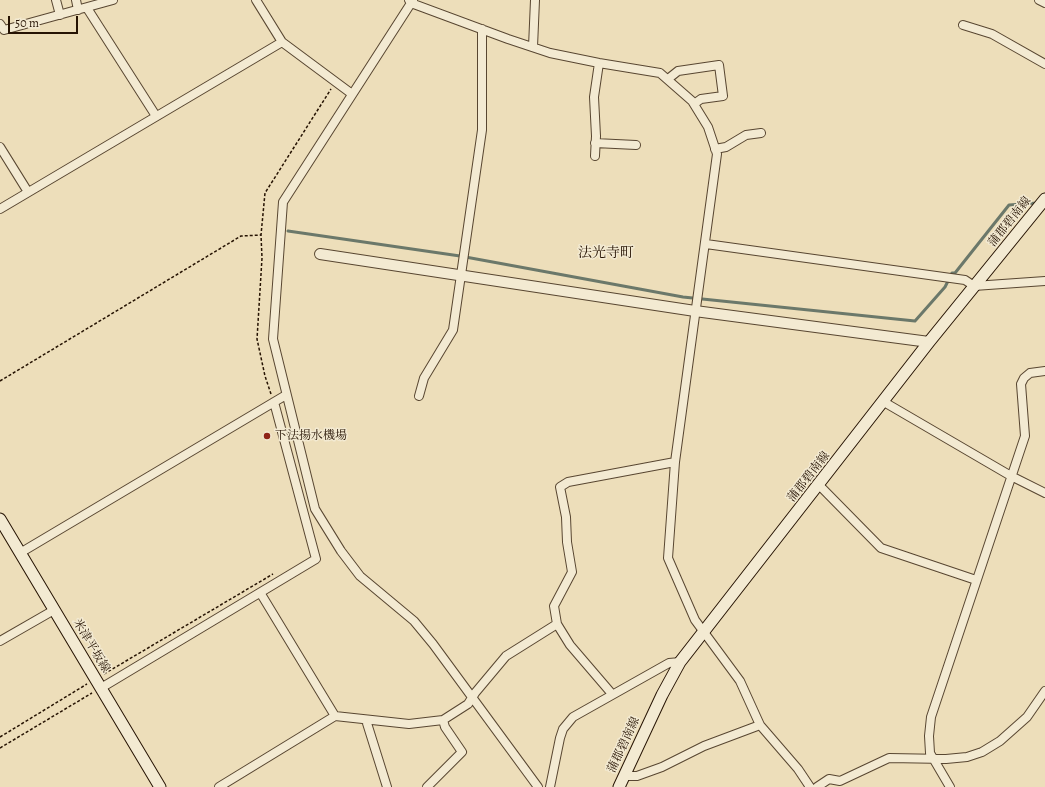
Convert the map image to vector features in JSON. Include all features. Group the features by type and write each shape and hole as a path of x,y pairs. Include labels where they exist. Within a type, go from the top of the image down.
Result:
{"main road":[{"name":"蒲郡碧南線","path":"619,787 662,695 680,662 884,402 929,342 1045,199"},
{"name":"米津平坂線","path":"0,519 160,787"}],"street":[{"path":"56,0 60,15"},
{"path":"76,0 156,116"},
{"path":"1,28 60,15 113,0"},
{"path":"256,0 282,42 352,94"},
{"path":"534,47 535,0"},
{"path":"1039,0 1045,3"},
{"path":"538,787 471,698 433,644 414,621 360,576 341,551 315,509 276,359 273,331 280,266 282,209 288,193 411,1 482,29 534,47 599,63 660,72 694,104 708,127 717,154 706,244 695,312 692,352 675,462 668,558 695,620 740,681 760,725 798,769 810,787"},
{"path":"963,25 992,34 1045,64"},
{"path":"419,396 424,378 454,330 482,130 482,29"},
{"path":"0,209 282,42"},
{"path":"594,156 594,98 599,63"},
{"path":"668,79 678,71 719,65 723,96 701,99 694,104"},
{"path":"716,148 726,147 746,135 761,133"},
{"path":"595,142 636,145"},
{"path":"0,147 28,192"},
{"path":"706,244 965,280 974,286 1045,281"},
{"path":"320,254 695,312 929,342"},
{"path":"950,787 930,753 929,736 931,717 1025,436 1021,384 1024,378 1030,373 1045,372"},
{"path":"20,553 286,395"},
{"path":"98,683 261,594 316,559 274,402"},
{"path":"884,402 1011,476 1045,493"},
{"path":"612,694 570,645 556,624 554,606 572,572 567,542 566,517 560,487 568,482 675,462"},
{"path":"819,485 881,548 976,580"},
{"path":"261,594 335,716"},
{"path":"0,641 54,610"},
{"path":"219,787 335,716 409,724 443,720 468,704 471,698 506,656 556,624"},
{"path":"550,787 560,738 563,729 573,717 669,663 680,662"},
{"path":"817,787 829,779 840,781 889,758 946,759 967,757 982,752 1000,741 1027,717 1045,691"},
{"path":"366,720 387,787"},
{"path":"427,787 462,752 445,727 443,720"},
{"path":"625,776 637,776 662,767 704,746 760,725"}],"path":[{"path":"0,381 241,236 261,235"},
{"path":"0,748 98,683 273,573"},
{"path":"0,737 98,683"}],"waterway":[{"path":"288,231 460,256 683,297 915,321 945,287 952,273 955,273 1009,205 1037,203"}],"place":[{"name":"下法揚水機場","path":"267,436"}],"district":[{"name":"法光寺町","path":"606,254"}]}
